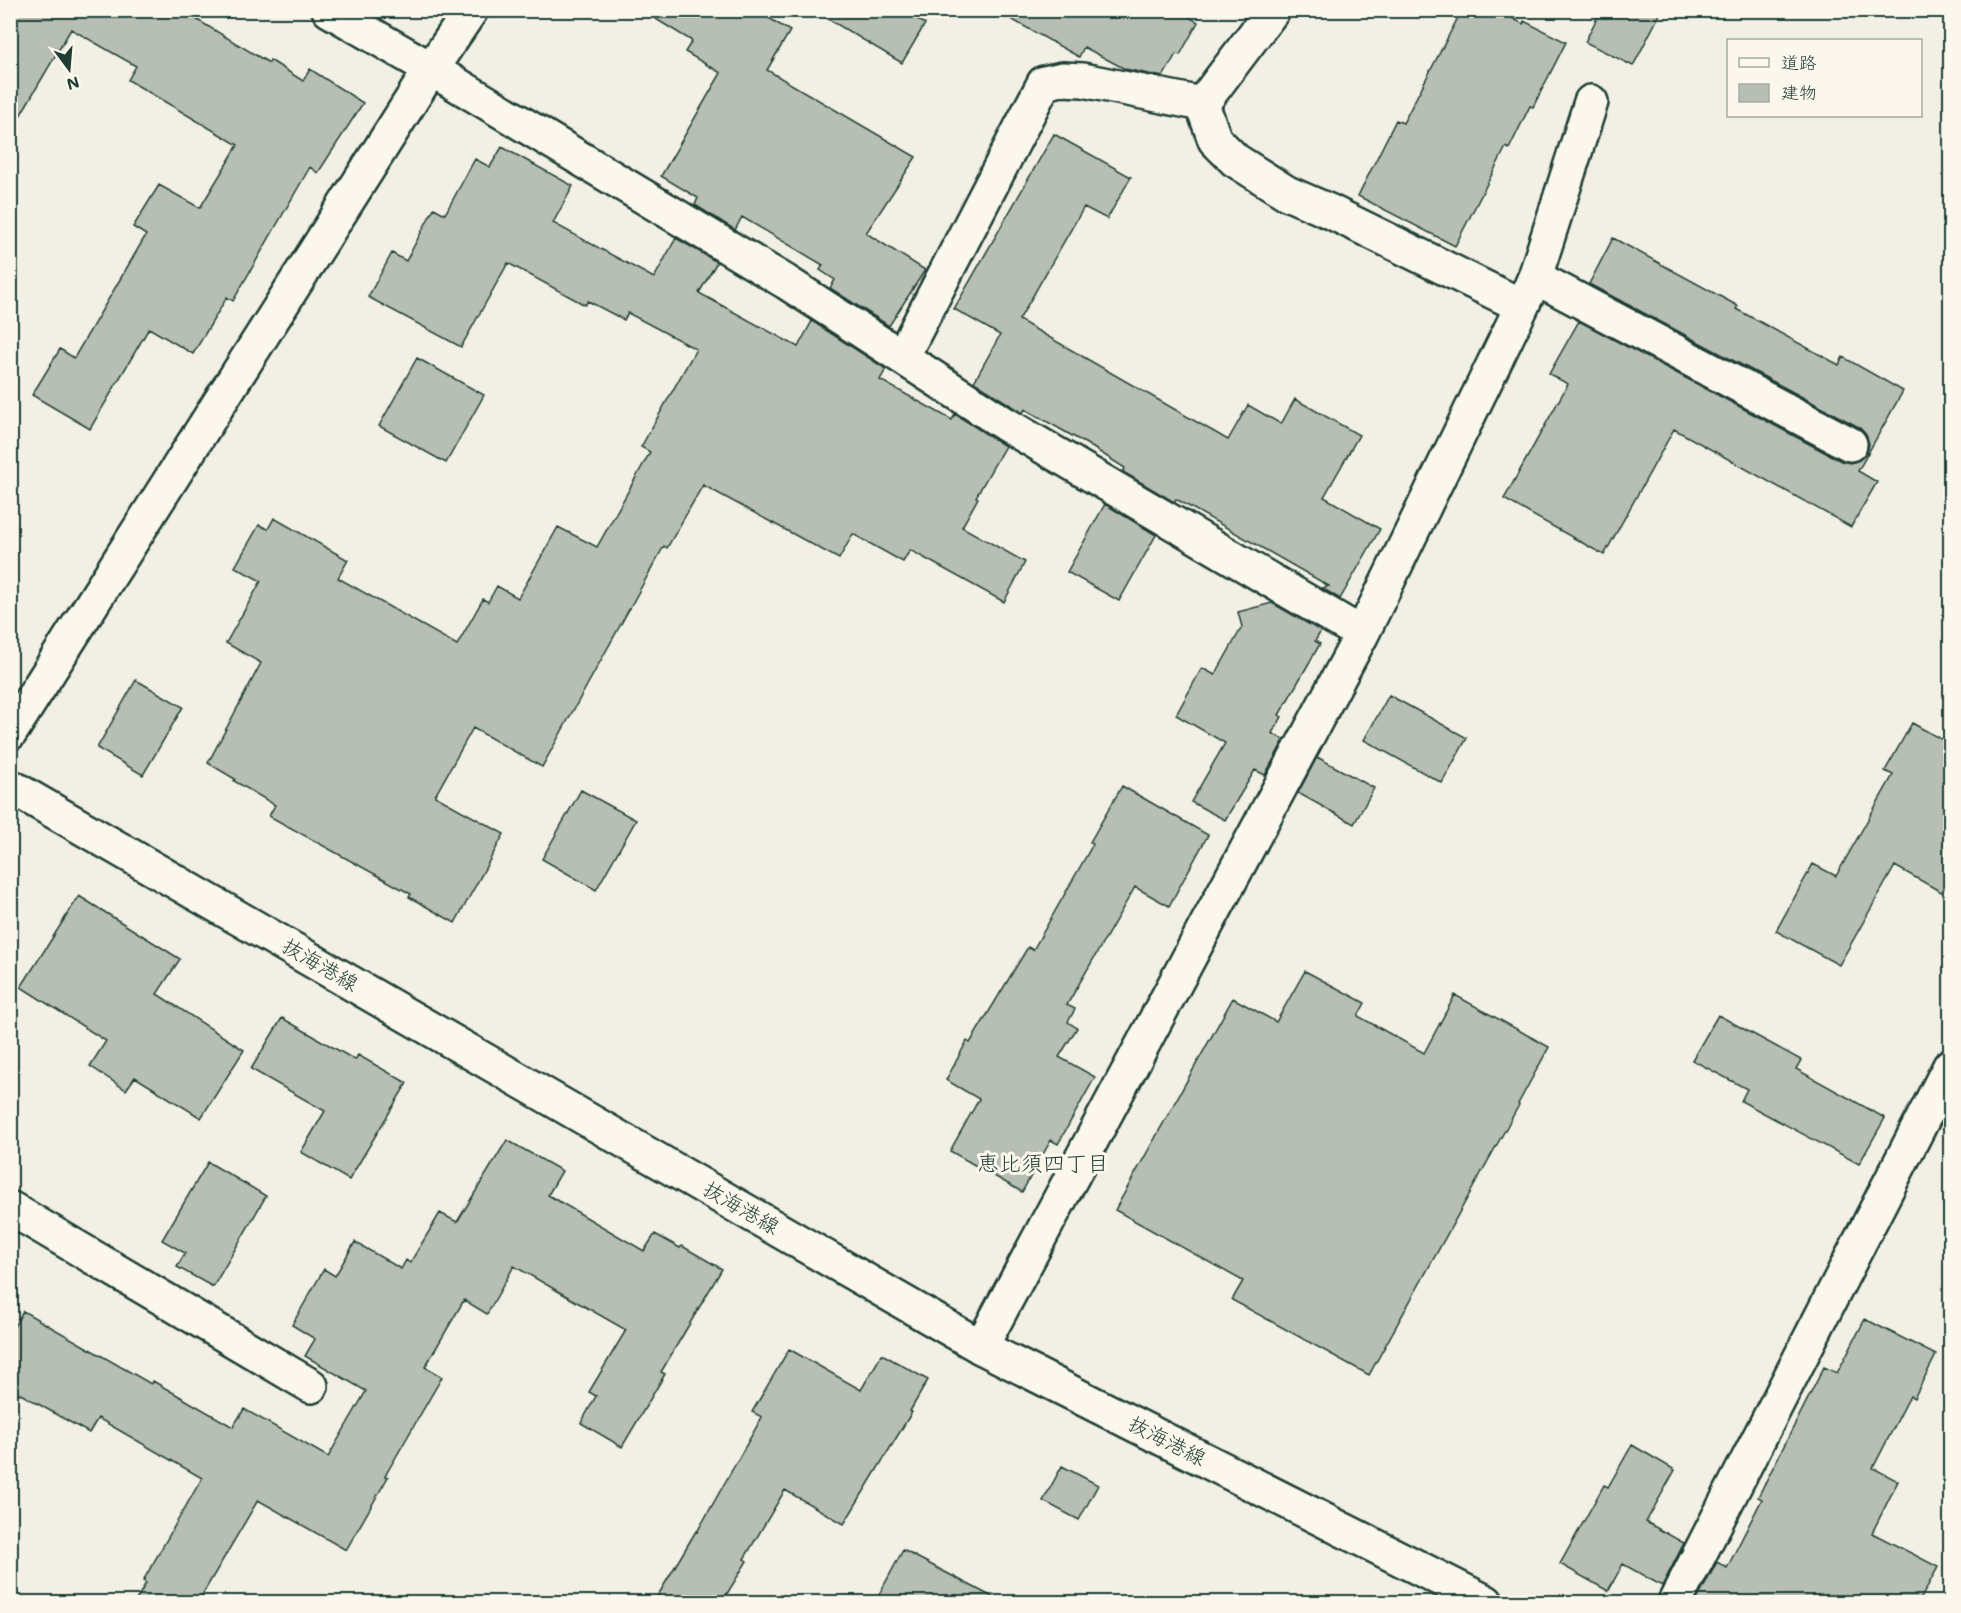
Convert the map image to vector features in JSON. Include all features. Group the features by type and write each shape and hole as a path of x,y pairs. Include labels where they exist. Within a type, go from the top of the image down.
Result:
{"street":[{"path":"329,10 786,282 1005,424 1362,634"},
{"path":"10,732 431,69 471,10"},
{"path":"1202,104 1273,10"},
{"path":"902,357 1044,83 1062,79 1083,80 1202,104"},
{"path":"981,1347 1362,634 1528,292 1591,102"},
{"path":"1202,104 1215,140 1235,160 1287,193 1342,218 1528,292 1850,444"},
{"name":"抜海港線","path":"10,786 981,1347 1486,1602"},
{"path":"1675,1602 1950,1066"},
{"path":"10,1208 310,1386"}],"building":[{"path":"10,10 181,10 303,81 310,69 363,103 318,173 310,167 233,301 227,297 193,354 149,328 90,429 32,395 60,349 74,358 146,235 133,227 159,185 200,208 238,145 128,80 136,66 71,29 10,133"},
{"path":"641,10 756,10 790,31 767,70 916,157 866,233 925,270 889,326 830,288 835,280 820,270 823,265 742,217 735,230 695,205 698,198 661,176 721,73 685,52 692,41"},
{"path":"813,10 903,10 925,24 902,63"},
{"path":"995,10 1177,10 1198,22 1180,55 1176,54 1163,77 1125,69 1084,47 1079,57"},
{"path":"1462,10 1497,10 1566,42 1509,149 1506,147 1455,246 1358,196 1396,120 1403,123"},
{"path":"1601,10 1662,10 1633,66 1585,42"},
{"path":"1054,134 1131,177 1107,219 1084,207 1019,320 1228,440 1248,405 1281,424 1295,399 1359,435 1324,497 1380,529 1340,599 1322,588 1329,586 1176,499 1174,502 1123,472 1125,468 1090,446 1025,409 1023,413 974,382 1000,335 954,309"},
{"path":"502,147 573,186 553,223 654,278 676,238 717,262 699,293 798,347 812,321 886,369 880,380 952,420 955,414 1005,446 962,527 1025,562 1004,602 910,550 903,562 853,534 839,559 703,485 667,548 664,546 542,767 473,728 435,796 504,834 455,923 409,897 411,894 269,816 275,805 208,763 261,663 226,643 261,581 235,567 259,525 268,529 274,518 348,560 338,578 457,645 483,599 488,602 497,586 518,598 558,527 597,547 650,452 641,447 696,349 628,313 624,320 588,301 585,305 508,263 461,347 368,297 392,253 406,261 434,208 445,214 475,159 490,167"},
{"path":"1613,238 1738,306 1736,309 1839,365 1843,357 1903,391 1858,471 1877,482 1851,527 1674,429 1604,555 1504,499 1568,384 1549,374 1579,321 1841,461 1850,463 1859,460 1867,452 1869,444 1866,435 1859,427 1589,284"},
{"path":"417,358 484,395 446,463 379,426"},
{"path":"1105,504 1156,535 1119,601 1067,572"},
{"path":"1272,603 1321,631 1315,641 1320,644 1279,715 1282,717 1272,733 1284,740 1265,775 1255,770 1225,820 1191,802 1225,743 1176,715 1202,668 1215,675 1242,627 1238,612"},
{"path":"136,680 183,707 143,775 97,748"},
{"path":"1389,695 1467,738 1442,783 1364,740"},
{"path":"1912,723 1950,744 1950,897 1895,866 1839,965 1776,931 1813,864 1836,876 1893,775 1885,771"},
{"path":"1317,757 1374,788 1354,824 1298,793"},
{"path":"1122,786 1208,835 1169,906 1135,887 1067,1005 1075,1009 1068,1022 1077,1028 1059,1057 1095,1077 1058,1144 1051,1140 1022,1192 950,1151 979,1099 946,1080 967,1041 970,1043 1028,947 1033,950 1093,844 1090,842"},
{"path":"581,790 636,820 596,890 542,859"},
{"path":"79,896 180,959 157,994 244,1050 201,1118 135,1077 126,1090 90,1066 106,1041 21,987"},
{"path":"1305,971 1365,1003 1358,1016 1424,1053 1455,995 1549,1047 1369,1375 1232,1300 1243,1281 1115,1210 1233,998 1276,1022"},
{"path":"1718,1015 1801,1060 1796,1069 1885,1118 1859,1164 1741,1101 1747,1089 1692,1060"},
{"path":"282,1018 355,1060 358,1055 407,1083 349,1180 301,1152 325,1111 251,1069"},
{"path":"507,1140 562,1171 548,1195 644,1251 655,1234 680,1248 682,1246 722,1269 661,1372 665,1374 622,1447 581,1423 596,1396 589,1392 626,1330 514,1266 487,1314 464,1300 425,1367 442,1377 385,1476 388,1477 346,1550 258,1500 198,1602 135,1602 146,1583 143,1581 202,1478 98,1418 89,1433 10,1388 10,1333 23,1311 151,1384 153,1381 233,1427 244,1409 328,1457 366,1391 305,1356 315,1339 292,1325 324,1269 335,1276 355,1242 401,1269 406,1260 410,1263 440,1213 457,1222"},
{"path":"208,1162 266,1196 213,1287 177,1267 185,1253 162,1240"},
{"path":"1865,1319 1936,1355 1914,1398 1910,1396 1873,1468 1898,1481 1872,1533 1938,1567 1919,1602 1696,1602 1717,1562 1727,1568 1762,1499 1758,1497 1824,1367 1837,1373"},
{"path":"789,1349 861,1390 882,1354 928,1380 910,1411 912,1412 844,1524 785,1490 744,1559 747,1561 722,1602 654,1602 697,1532 762,1417 752,1412"},
{"path":"1632,1445 1675,1470 1646,1522 1684,1543 1662,1586 1623,1564 1608,1591 1560,1564 1604,1485 1608,1487"},
{"path":"1062,1466 1098,1485 1079,1520 1043,1501"},
{"path":"903,1550 1002,1602 875,1602"}],"district":[{"name":"恵比須四丁目","path":"1043,1163"}]}
